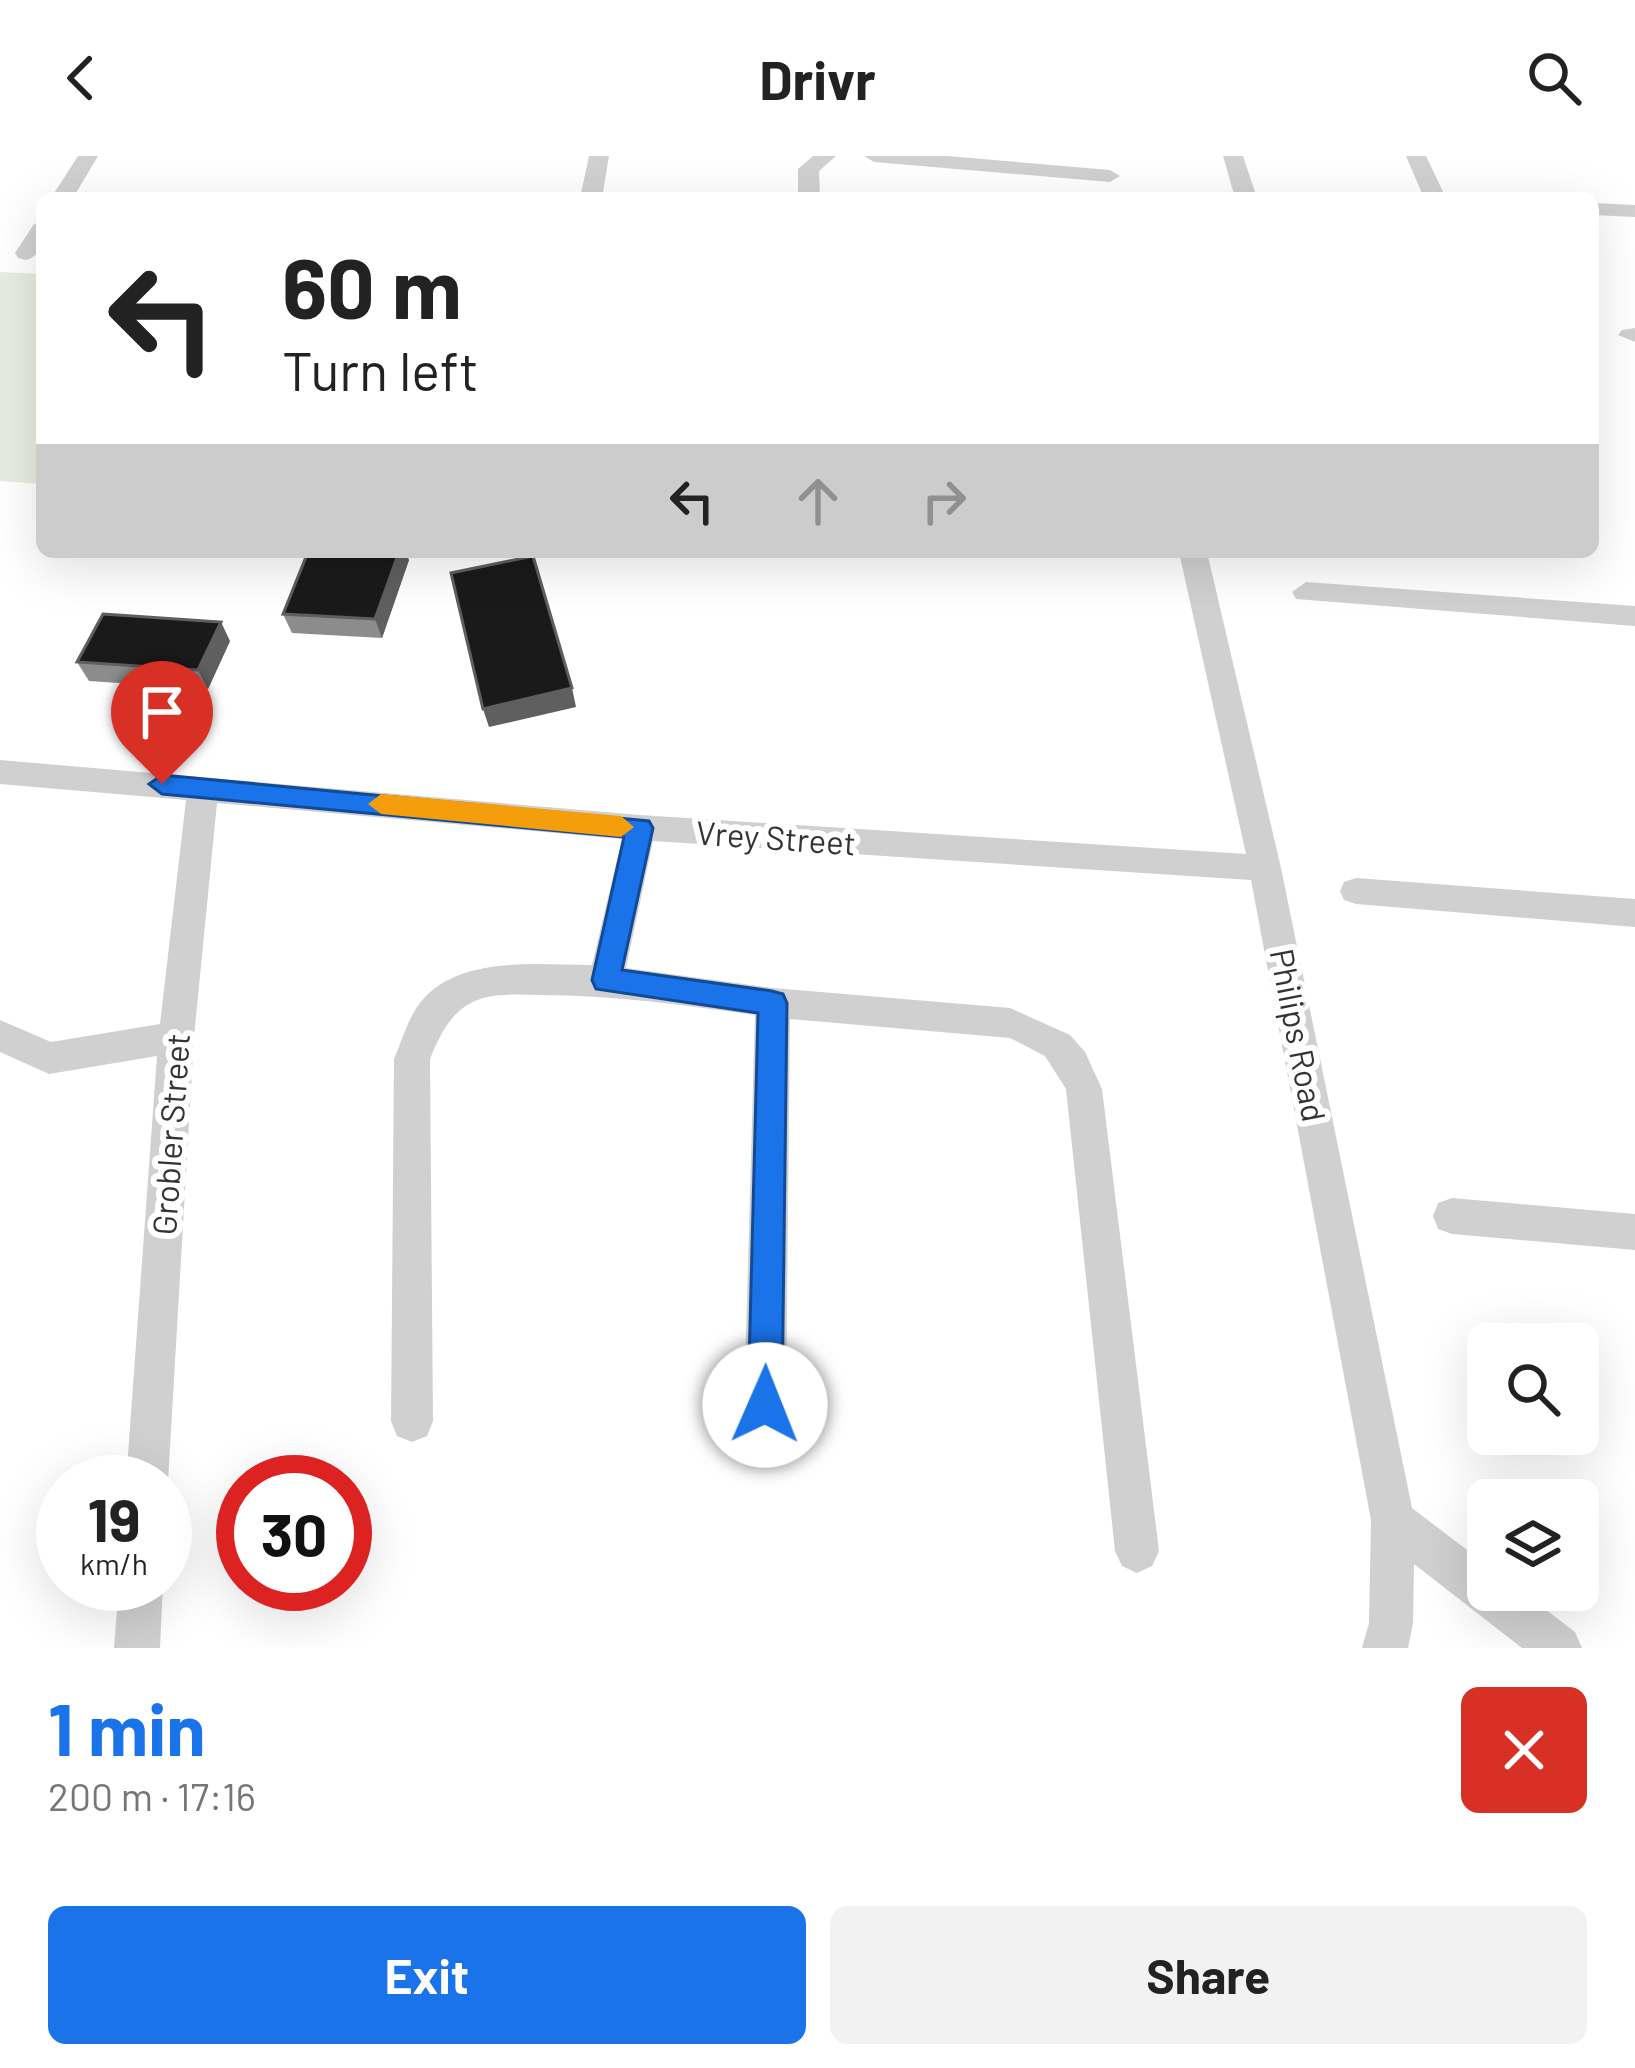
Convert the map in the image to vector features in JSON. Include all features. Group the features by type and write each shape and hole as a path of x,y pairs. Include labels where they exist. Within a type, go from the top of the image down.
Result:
{"street":[{"path":"66,192 88,156"},
{"path":"592,192 599,156"},
{"path":"809,192 808,169 826,156"},
{"path":"874,156 1110,177"},
{"path":"1233,156 1244,192"},
{"path":"1416,156 1432,192"},
{"path":"1599,209 1635,211"},
{"path":"26,254 36,238"},
{"name":"Philips Road","path":"1194,558 1265,868 1393,1520 1391,1623 1385,1648"},
{"path":"1306,592 1635,616"},
{"name":"Vrey Street","path":"0,772 640,828 1265,868"},
{"name":"Grobler Street","path":"149,1455 176,1037 203,788"},
{"path":"606,980 640,828"},
{"path":"1356,891 1635,913"},
{"path":"412,1421 410,1088 417,1040 430,1016 474,985 505,980 606,980 772,1003 1010,1024 1041,1032 1064,1047 1084,1089 1137,1551"},
{"path":"765,1405 772,1003"},
{"path":"0,1035 50,1058 176,1037"},
{"path":"1452,1216 1635,1232"},
{"path":"1393,1520 1558,1648"},
{"path":"137,1648 139,1611"}],"shaded area":[{"path":"0,272 36,274 36,484 0,481"}],"building":[{"path":"306,558 397,558 375,619 283,614"},
{"path":"534,558 572,688 483,709 451,573"},
{"path":"103,614 221,622 198,670 77,662"}],"slow traffic":[{"path":"381,804 621,827"}],"route":[{"path":"162,784 640,828 606,980 772,1003 765,1405"}]}
